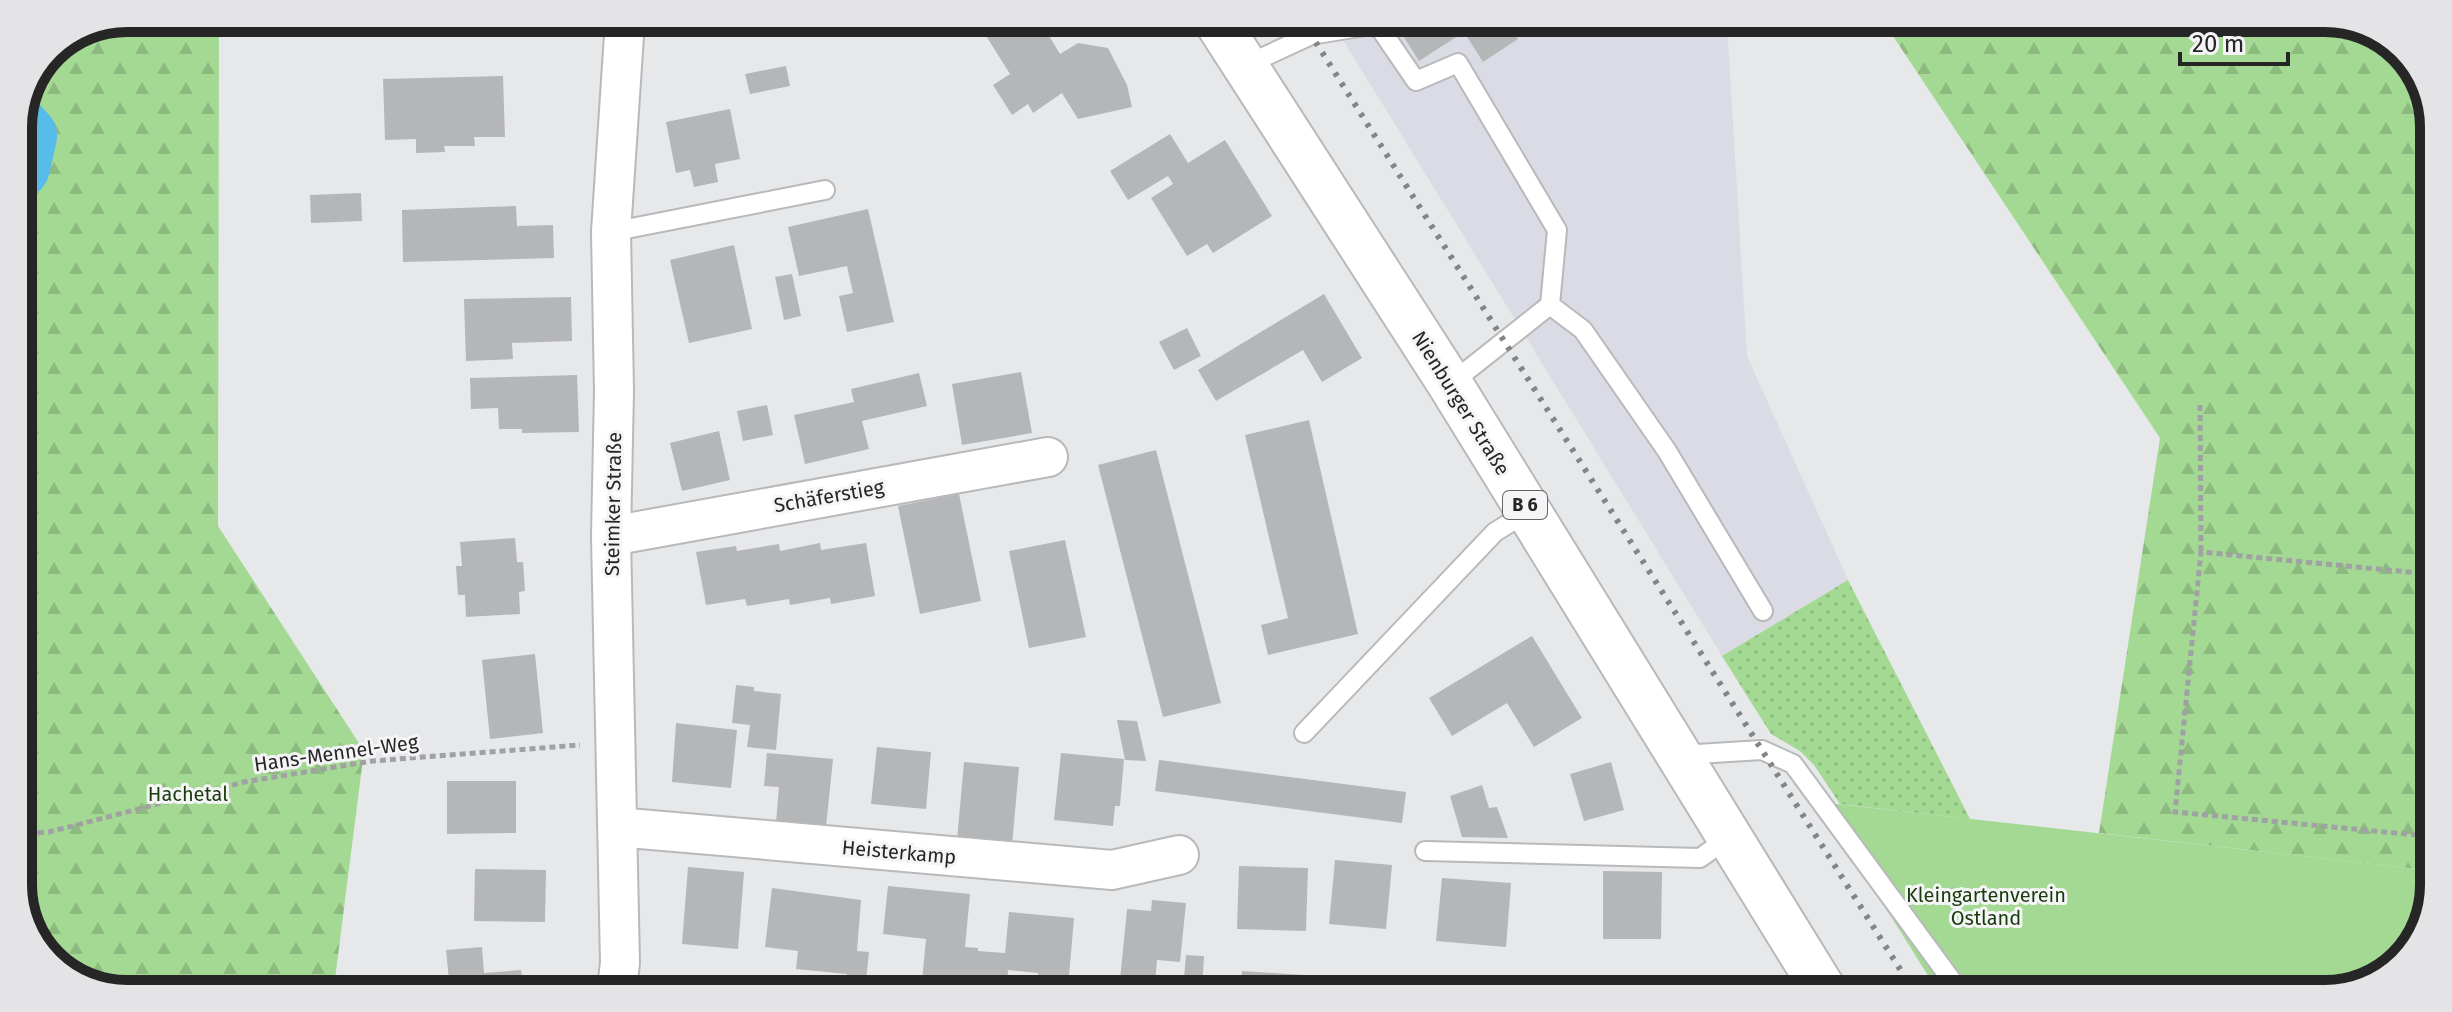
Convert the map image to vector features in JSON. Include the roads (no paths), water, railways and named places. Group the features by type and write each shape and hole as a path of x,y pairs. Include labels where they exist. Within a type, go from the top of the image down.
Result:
{"main road":[{"name":"Nienburger Straße","path":"1223,32 1450,384 1818,980"}],"street":[{"name":"Steimker Straße","path":"618,980 611,536 614,391 611,232 624,32"},
{"name":"Schäferstieg","path":"611,536 1048,457"},
{"name":"Heisterkamp","path":"617,827 1112,870 1179,855"}],"lane":[{"path":"1244,66 1311,35 1329,32"},
{"path":"1382,32 1416,81 1458,63 1557,230 1550,305 1450,384"},
{"path":"611,232 825,190"},
{"path":"1550,305 1583,330 1592,342 1667,451 1763,611"},
{"path":"1304,733 1495,532 1529,511"},
{"path":"1678,755 1762,750 1793,764 1953,980"},
{"path":"1425,851 1700,858 1731,836"}],"railway":[{"path":"1309,32 1907,980"}],"park label":[{"name":"Hachetal","path":"188,794"},
{"name":"Kleingartenverein Ostland","path":"1986,906"}]}
